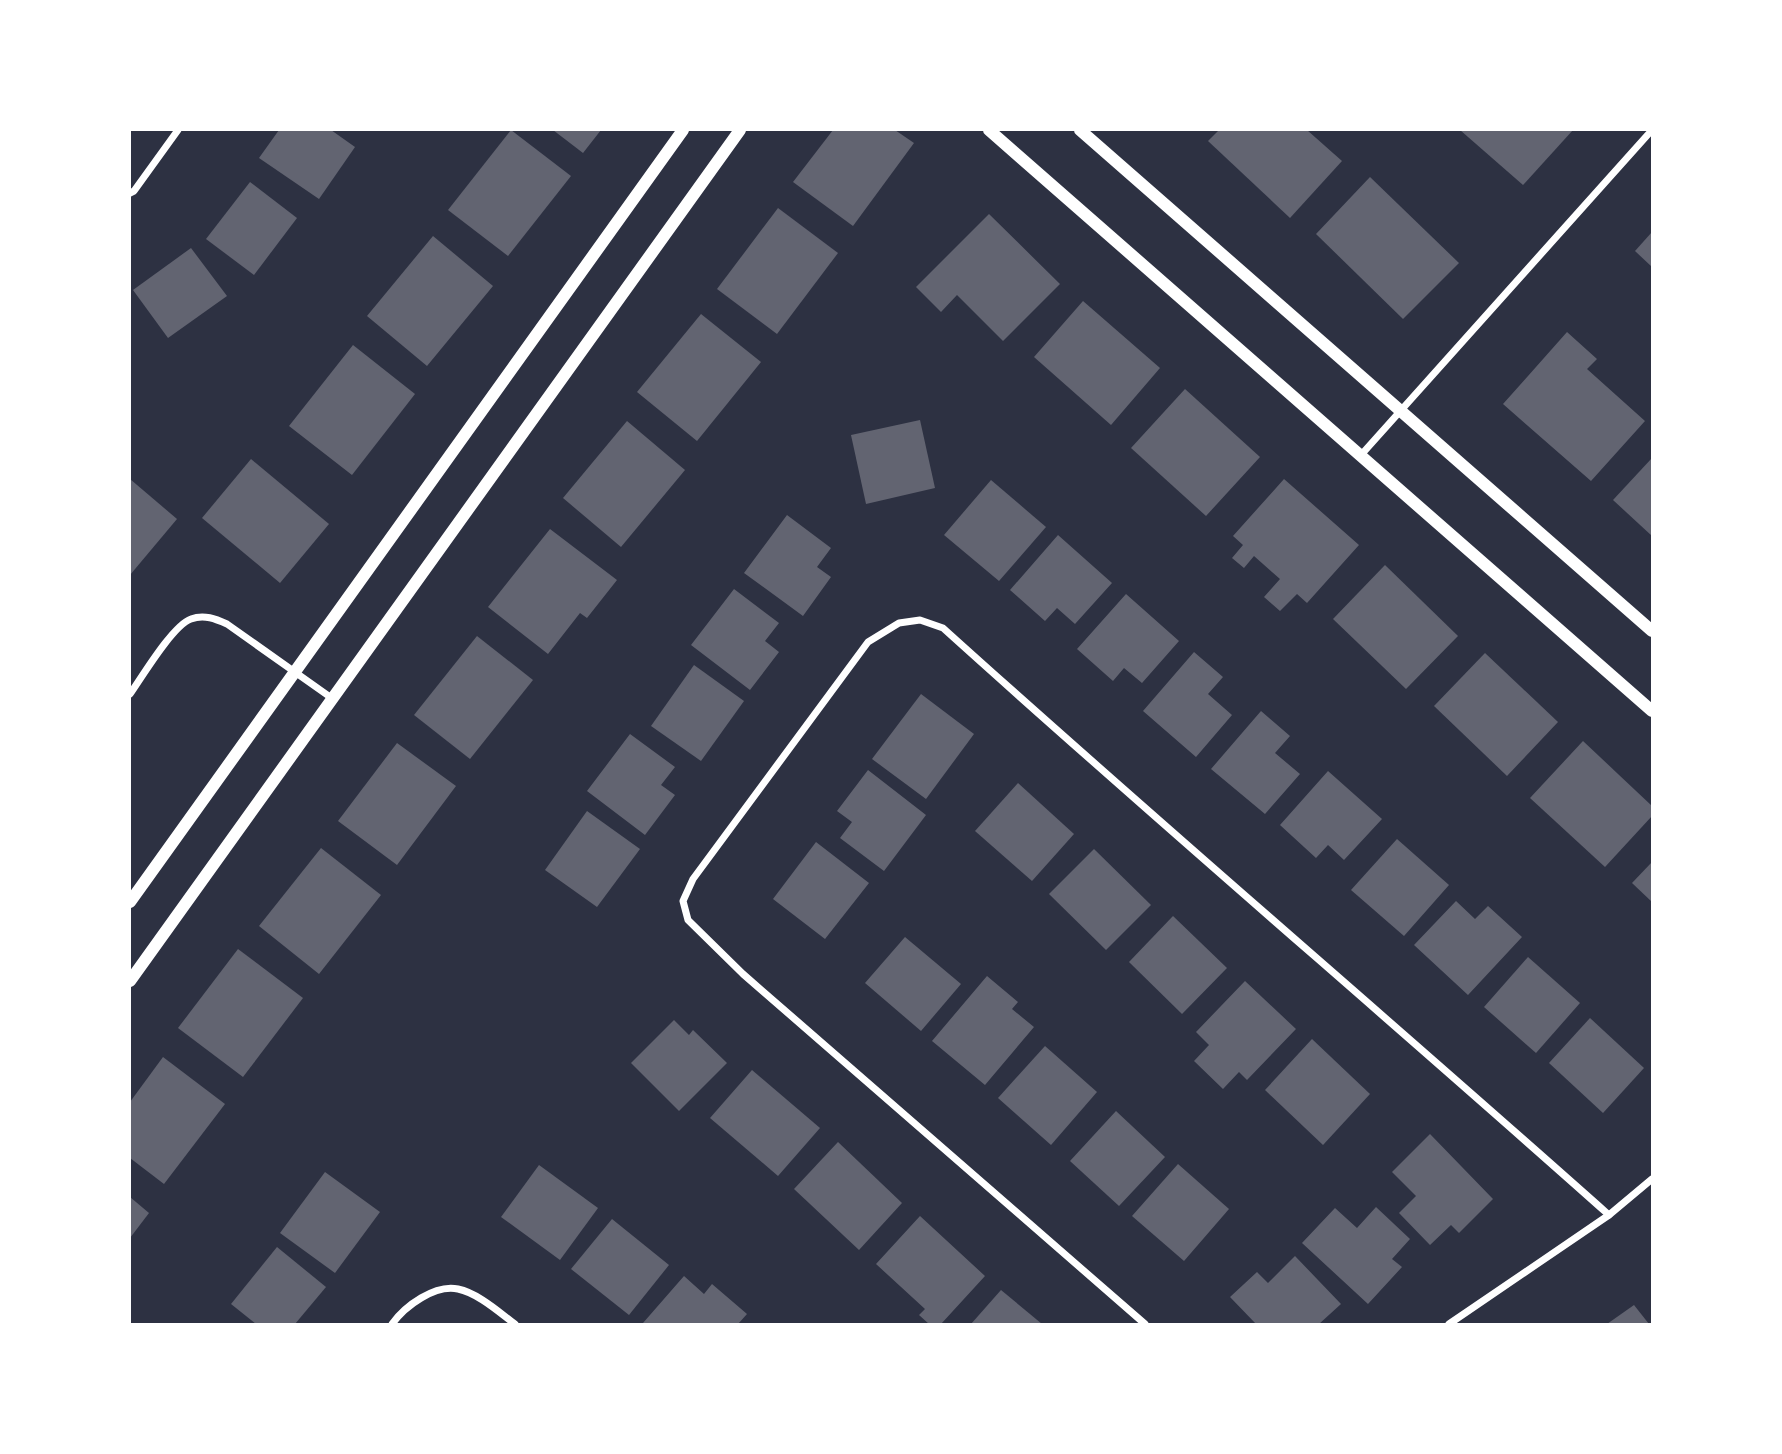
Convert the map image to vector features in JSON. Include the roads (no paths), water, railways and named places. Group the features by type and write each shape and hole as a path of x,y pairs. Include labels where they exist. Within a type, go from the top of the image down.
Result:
{"street":[{"path":"130,193 178,130"},
{"path":"130,902 683,130"},
{"path":"130,981 740,130"},
{"path":"989,130 1653,711"},
{"path":"1080,130 1653,631"},
{"path":"1362,455 1653,130"},
{"path":"130,694 173,633 192,618 211,618 228,624 333,699"},
{"path":"1145,1325 743,974 688,920 683,901 693,879 868,642 899,623 920,620 943,628 1609,1215"},
{"path":"1449,1325 1609,1215 1653,1179"},
{"path":"392,1325 427,1293 458,1288 489,1304 515,1325"}]}
